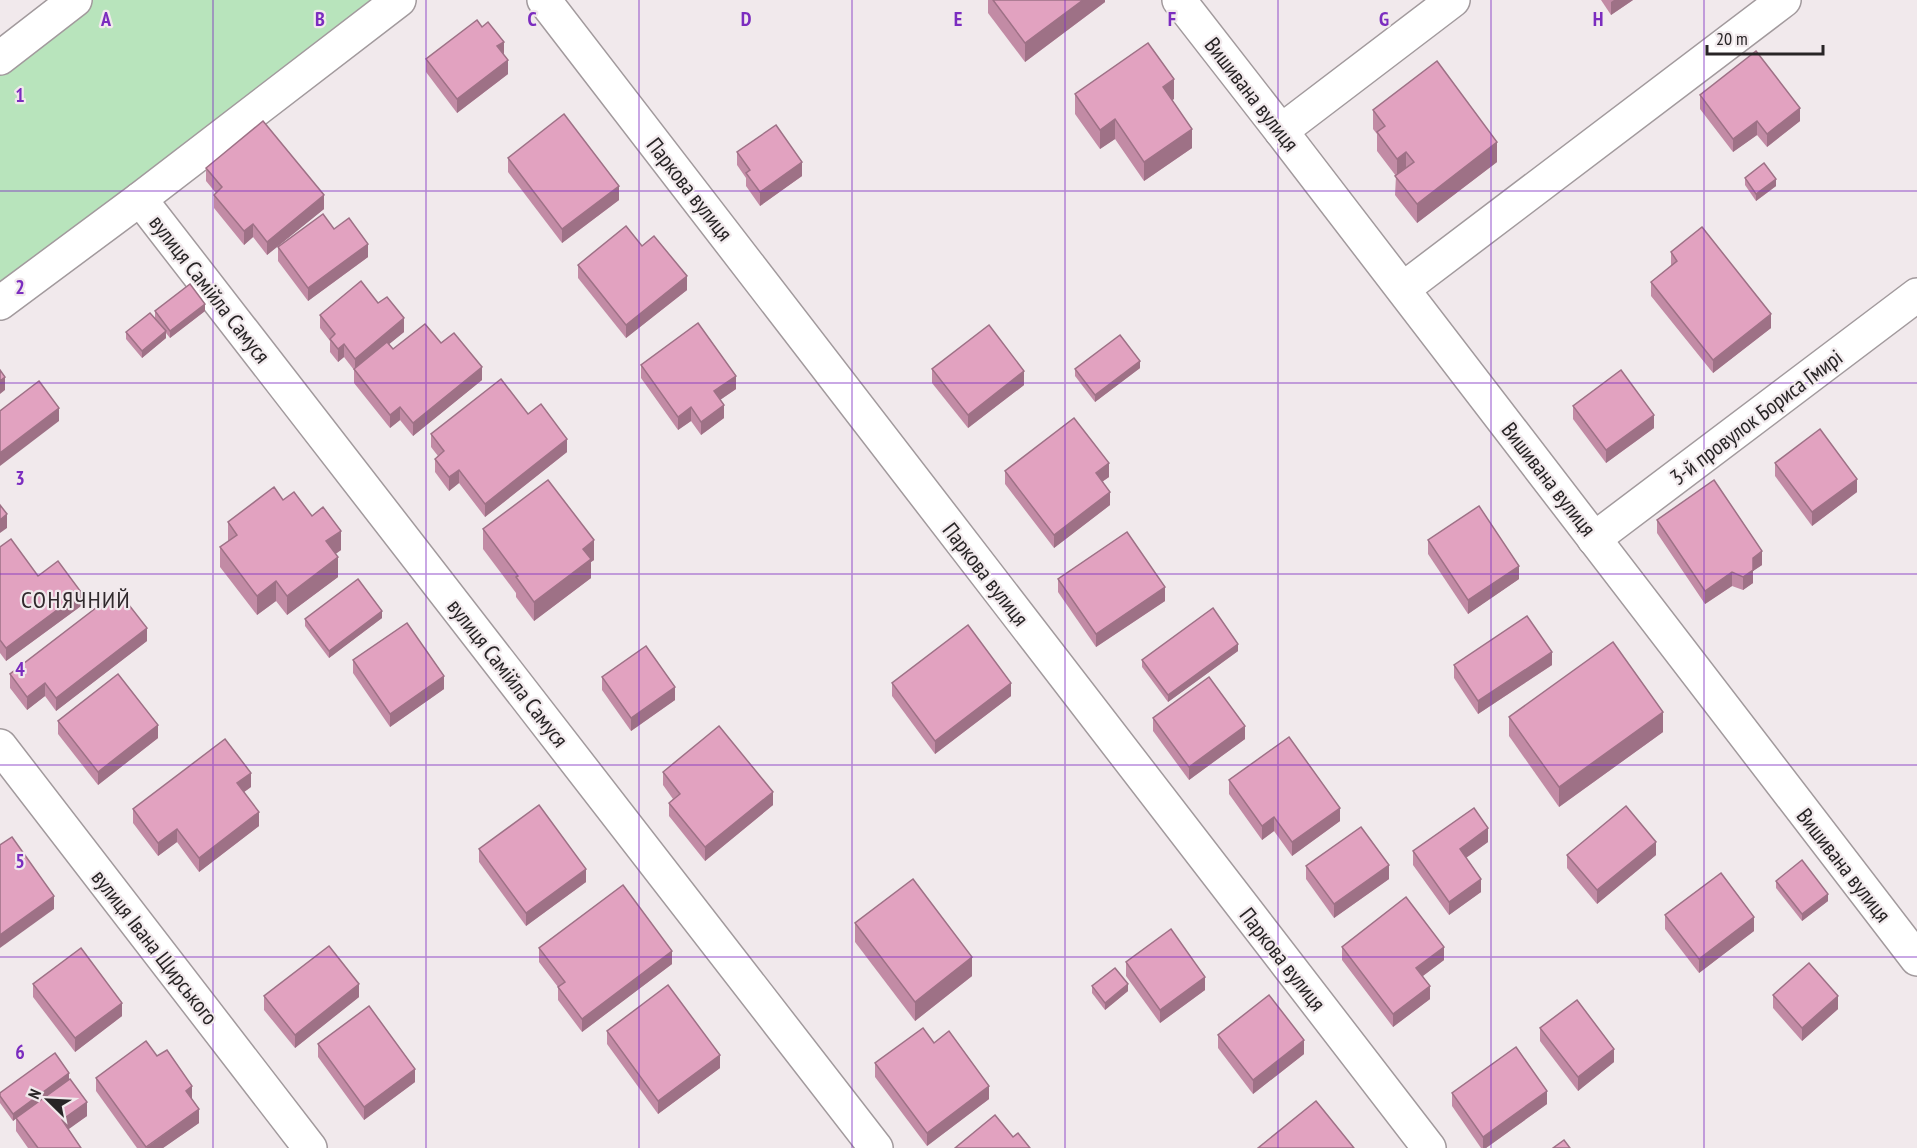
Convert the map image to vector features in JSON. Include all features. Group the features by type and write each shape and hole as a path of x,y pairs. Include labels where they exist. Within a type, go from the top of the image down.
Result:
{"street":[{"path":"0,58 75,0"},
{"path":"0,303 140,199 399,0"},
{"name":"Паркова вулиця","path":"544,0 1429,1148"},
{"name":"Вишивана вулиця","path":"1179,0 1917,959"},
{"path":"1281,131 1453,0"},
{"path":"1403,290 1784,0"},
{"name":"вулиця Самійла Самуся","path":"140,199 876,1148"},
{"name":"3-й провулок Бориса Гмирі","path":"1594,538 1917,295"},
{"name":"вулиця Івана Щирського","path":"0,746 310,1148"}],"green space":[{"path":"78,0 399,0 0,303 0,61"}],"building":[{"path":"993,0 1083,0 1025,43"},
{"path":"477,20 482,27 488,22 504,42 497,46 508,60 457,99 426,59"},
{"path":"1148,43 1174,79 1163,87 1192,129 1144,162 1115,119 1100,130 1075,94"},
{"path":"1756,51 1800,108 1767,134 1757,121 1733,139 1700,95"},
{"path":"1437,61 1497,142 1417,204 1395,176 1414,162 1406,152 1397,159 1377,132 1385,126 1373,110"},
{"path":"564,114 619,186 562,229 508,158"},
{"path":"263,121 324,195 267,242 253,224 244,231 214,195 222,187 206,168"},
{"path":"776,125 802,162 760,192 746,173 750,170 737,152"},
{"path":"1764,163 1776,179 1756,194 1745,178"},
{"path":"323,214 334,229 349,218 368,244 308,288 278,247"},
{"path":"626,226 642,246 654,236 687,276 626,325 578,265"},
{"path":"1702,227 1771,314 1713,360 1651,282 1677,261 1671,252"},
{"path":"361,281 378,303 387,297 404,318 355,359 344,344 338,349 330,339 335,334 320,315"},
{"path":"190,284 205,304 170,331 155,311"},
{"path":"150,313 166,331 142,351 126,332"},
{"path":"698,323 736,376 714,391 724,405 701,422 691,407 678,417 641,365"},
{"path":"425,324 441,343 454,333 482,367 413,423 400,407 390,415 354,369 387,342 393,349"},
{"path":"989,325 1024,371 968,415 932,369"},
{"path":"1120,335 1140,361 1095,395 1075,369"},
{"path":"0,370 5,377 0,381"},
{"path":"1621,370 1654,415 1606,450 1573,406"},
{"path":"501,379 528,414 541,404 567,439 485,504 459,470 449,477 435,459 444,451 431,434"},
{"path":"39,381 59,408 0,453 0,411"},
{"path":"1074,418 1109,463 1096,473 1110,492 1054,535 1005,471"},
{"path":"1820,429 1857,479 1812,512 1775,463"},
{"path":"548,480 594,540 583,549 591,559 534,602 483,529"},
{"path":"1714,480 1762,551 1753,558 1753,570 1743,577 1732,572 1705,591 1657,520"},
{"path":"274,487 283,500 294,492 312,516 323,507 341,531 326,541 338,557 287,596 276,581 257,596 220,547 237,535 228,522"},
{"path":"0,505 7,514 0,520"},
{"path":"1479,506 1519,566 1468,600 1428,540"},
{"path":"1127,532 1165,587 1096,634 1058,579"},
{"path":"11,539 38,576 58,561 81,592 6,648 0,640 0,547"},
{"path":"358,579 382,611 329,651 305,619"},
{"path":"118,591 147,628 56,698 45,683 27,697 10,674"},
{"path":"1213,608 1238,644 1168,695 1142,660"},
{"path":"1527,616 1552,652 1478,701 1454,665"},
{"path":"407,623 444,676 390,714 353,660"},
{"path":"968,625 1011,683 935,741 892,683"},
{"path":"1613,642 1663,712 1559,787 1509,717"},
{"path":"646,646 675,687 631,718 602,677"},
{"path":"118,674 158,725 98,772 58,721"},
{"path":"1209,677 1245,726 1189,767 1153,718"},
{"path":"719,726 773,792 705,847 669,803 680,794 663,772"},
{"path":"1289,737 1340,808 1292,842 1274,817 1262,826 1229,780"},
{"path":"225,739 251,773 237,783 259,812 199,858 177,829 158,843 133,809"},
{"path":"539,805 586,869 526,913 479,849"},
{"path":"1626,806 1656,842 1597,890 1567,855"},
{"path":"1474,808 1488,828 1460,849 1481,879 1449,902 1413,851"},
{"path":"1361,827 1389,865 1334,904 1306,866"},
{"path":"12,837 54,896 0,935 0,845"},
{"path":"1802,860 1828,894 1802,914 1776,881"},
{"path":"1721,873 1754,917 1699,959 1665,915"},
{"path":"913,879 972,957 915,1002 855,923"},
{"path":"623,885 672,951 582,1019 558,987 565,982 539,948"},
{"path":"1406,897 1444,947 1416,968 1430,986 1393,1014 1342,947"},
{"path":"1171,929 1205,977 1160,1010 1126,962"},
{"path":"329,946 359,984 295,1035 264,996"},
{"path":"81,948 122,1003 75,1038 33,984"},
{"path":"1809,963 1838,996 1802,1028 1773,995"},
{"path":"1115,968 1128,984 1105,1003 1092,986"},
{"path":"668,985 720,1055 658,1101 607,1031"},
{"path":"1269,995 1304,1040 1253,1080 1218,1035"},
{"path":"1577,1000 1614,1049 1578,1077 1540,1028"},
{"path":"369,1006 415,1069 364,1107 318,1044"},
{"path":"923,1028 934,1043 949,1031 989,1086 927,1133 875,1063"},
{"path":"146,1041 157,1056 167,1050 192,1086 186,1091 199,1109 146,1147 96,1078"},
{"path":"1516,1047 1547,1091 1483,1137 1452,1093"},
{"path":"55,1053 69,1073 13,1114 0,1093"},
{"path":"70,1079 87,1102 62,1120 81,1148 38,1148 16,1118"},
{"path":"1316,1101 1354,1148 1258,1148"},
{"path":"995,1115 1013,1137 1018,1133 1030,1148 955,1148"},
{"path":"1564,1140 1570,1148 1553,1148"}],"district":[{"name":"СОНЯЧНИЙ","path":"76,599"}]}
